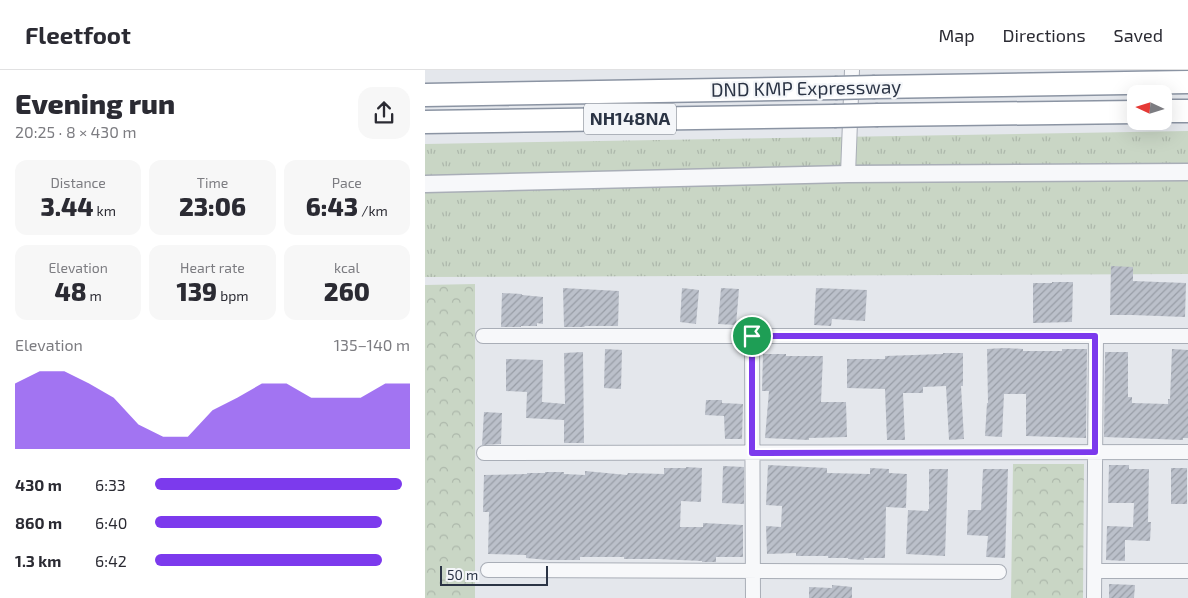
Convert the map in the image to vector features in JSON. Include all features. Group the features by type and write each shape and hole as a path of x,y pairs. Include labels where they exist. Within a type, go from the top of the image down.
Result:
{"highway":[{"name":"DND KMP Expressway","path":"425,95 1188,82"},
{"path":"1173,111 1188,111"},
{"name":"DND KMP Expressway","path":"425,122 1127,112"}],"street":[{"path":"848,174 852,70"},
{"path":"425,184 848,174 1188,172"},
{"path":"483,336 1188,336"},
{"path":"752,336 753,598"},
{"path":"1095,336 1095,598"},
{"path":"484,453 1188,452"},
{"path":"488,570 999,572"},
{"path":"1095,571 1188,571"}],"green space":[{"path":"1188,131 1188,274 425,277 425,144"},
{"path":"475,284 475,598 425,598 425,285"},
{"path":"1013,464 1084,464 1083,598 1011,598"}],"building":[{"path":"1111,266 1133,267 1133,281 1186,283 1185,317 1110,315"},
{"path":"1073,282 1072,322 1033,323 1033,283"},
{"path":"563,288 619,291 618,326 564,327"},
{"path":"682,288 699,290 696,324 680,322"},
{"path":"721,288 739,289 736,325 718,324"},
{"path":"816,288 867,290 865,321 832,319 831,326 814,325"},
{"path":"502,293 543,297 543,324 537,323 537,326 501,327"},
{"path":"605,349 622,350 621,389 604,388"},
{"path":"987,349 1023,349 1023,351 1087,349 1086,438 1026,436 1026,394 1004,394 1002,437 985,436 988,403"},
{"path":"1172,349 1188,350 1188,438 1183,438 1183,440 1104,437 1105,352 1128,352 1128,397 1132,397 1132,403 1168,404 1168,399 1170,399"},
{"path":"583,352 584,443 564,443 564,420 526,418 527,392 506,391 506,359 543,360 542,402 565,404 564,353"},
{"path":"963,353 963,386 961,386 964,439 949,440 946,386 923,387 923,393 903,393 905,440 887,440 885,389 847,388 847,359 885,359 885,356"},
{"path":"763,354 823,356 821,402 846,402 847,437 809,438 809,440 765,438 769,391 762,391"},
{"path":"706,400 722,400 722,403 743,404 742,439 725,439 724,416 705,415"},
{"path":"484,412 502,413 501,444 482,445"},
{"path":"768,465 827,468 827,473 870,474 870,468 889,469 889,473 907,474 906,508 886,507 885,558 864,558 864,560 828,558 828,556 796,556 796,553 767,554 766,526 781,527 782,506 766,505"},
{"path":"1109,465 1129,465 1129,469 1149,469 1148,522 1151,522 1150,541 1125,540 1125,561 1106,560 1107,526 1133,527 1134,503 1108,503"},
{"path":"723,466 744,467 744,504 722,503"},
{"path":"664,468 702,468 701,502 681,501 680,527 703,527 703,523 743,525 743,557 716,557 716,562 702,562 624,559 624,557 580,557 580,560 548,560 526,558 526,555 488,554 489,512 483,512 484,475 564,472 564,474 585,475 585,471 627,475 628,473 664,474"},
{"path":"1171,468 1187,468 1187,504 1171,504"},
{"path":"929,469 948,469 945,556 906,554 908,510 928,511 929,509"},
{"path":"983,469 1008,469 1005,558 986,557 988,536 967,535 968,510 981,510"},
{"path":"1109,584 1135,585 1134,598 1109,598"},
{"path":"832,585 852,587 852,598 809,598 809,587 832,588"}],"route":[{"path":"752,336 1095,336 1095,452 752,453 752,336"}]}
